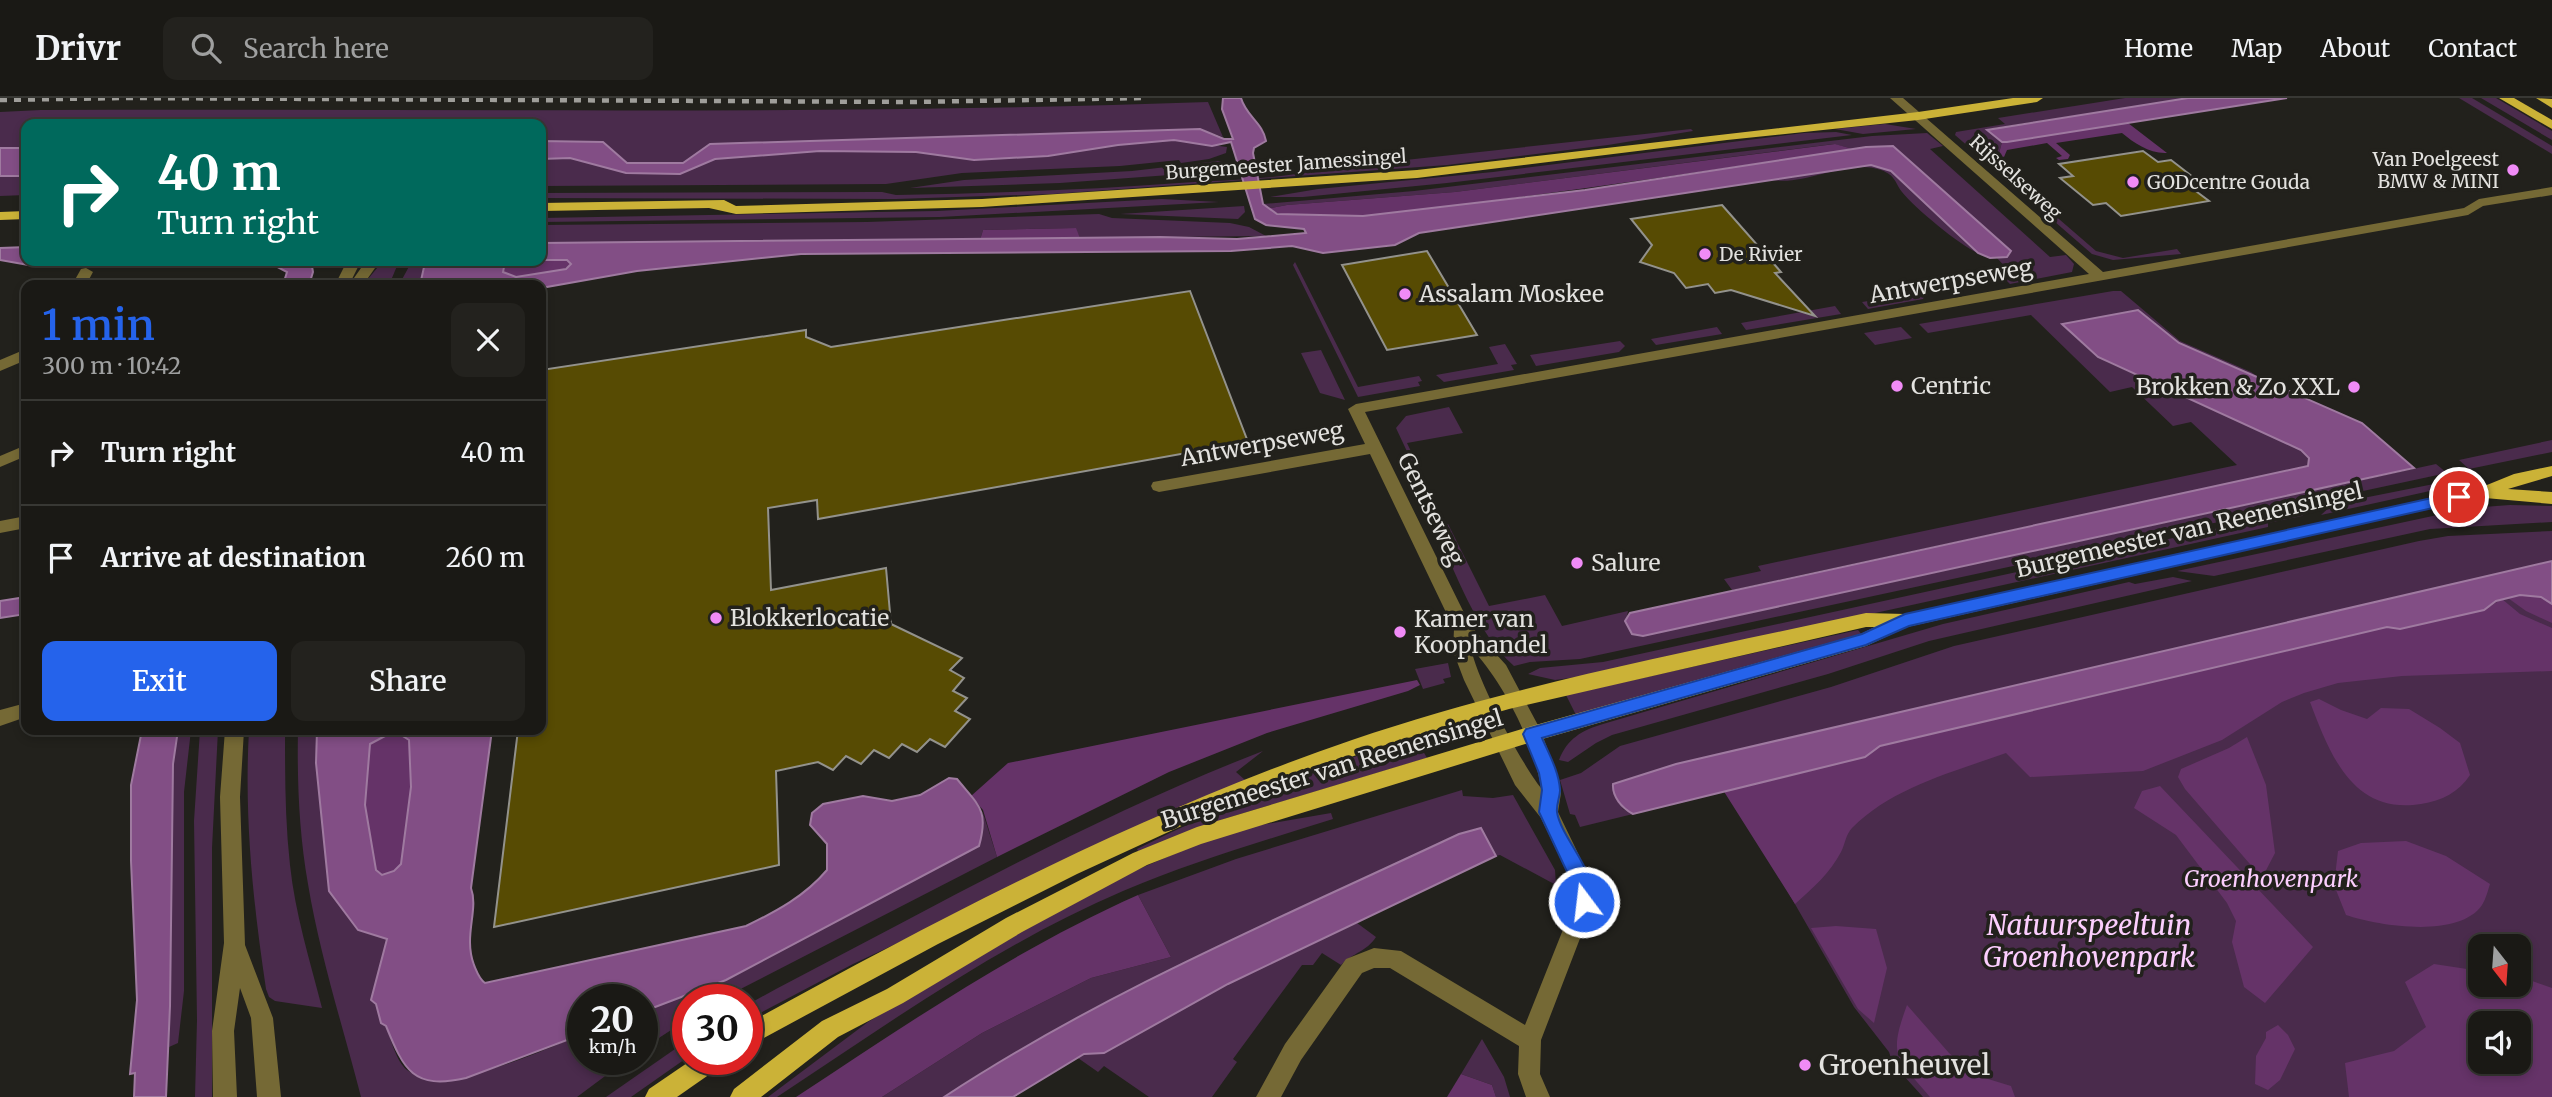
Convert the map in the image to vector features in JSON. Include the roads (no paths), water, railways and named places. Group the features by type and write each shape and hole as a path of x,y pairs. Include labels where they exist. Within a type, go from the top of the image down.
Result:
{"main road":[{"name":"Burgemeester Jamessingel","path":"1727,136 1900,102 1959,98"},
{"name":"Burgemeester Jamessingel","path":"546,207 712,205 736,210 801,210 846,205 982,203 1417,174 1918,116 2038,98"},
{"path":"2505,98 2552,125"},
{"path":"2542,98 2552,104"},
{"path":"0,216 21,215"},
{"name":"Burgemeester van Reenensingel","path":"742,1097 830,1029 895,996 1014,925 1140,859 1197,836 1532,734 1866,639 1905,621 2366,516 2485,492 2520,478 2552,471"},
{"name":"Burgemeester van Reenensingel","path":"2485,492 2552,498"},
{"name":"Burgemeester van Reenensingel","path":"763,1027 878,961 988,905 1214,801 1363,745 1514,699 1866,620 1905,621"},
{"path":"657,1097 689,1075"}],"street":[{"name":"Rijsselseweg","path":"1900,102 2101,277"},
{"name":"Antwerpseweg","path":"1356,409 2469,211 2479,203 2552,191"},
{"path":"0,366 21,356"},
{"name":"Gentseweg","path":"1356,409 1463,629 1502,672 1532,734 1548,773 1551,790 1548,812"},
{"name":"Antwerpseweg","path":"1159,486 1374,447"},
{"path":"0,462 21,452"},
{"path":"0,527 21,523"},
{"name":"Gentseweg","path":"1463,629 1462,651 1486,706 1531,793 1548,812"},
{"path":"0,719 21,712"},
{"path":"225,1097 223,1031 234,943 230,797 234,735"},
{"path":"1538,1097 1529,1074 1530,1040 1584,902 1580,878 1548,812"},
{"path":"234,943 262,1018 269,1097"},
{"path":"1268,1097 1293,1052 1354,965 1374,958 1393,958 1530,1040"}],"railway":[{"path":"0,100 124,98 914,102 1147,98"}],"place":[{"name":"Van Poelgeest BMW & MINI","path":"2513,170"},
{"name":"GODcentre Gouda","path":"2133,182"},
{"name":"De Rivier","path":"1705,254"},
{"name":"Assalam Moskee","path":"1405,294"},
{"name":"Centric","path":"1897,386"},
{"name":"Brokken & Zo XXL","path":"2354,387"},
{"name":"Salure","path":"1577,563"},
{"name":"Blokkerlocatie","path":"716,618"},
{"name":"Kamer van Koophandel","path":"1400,632"},
{"name":"Groenheuvel","path":"1805,1065"}],"park label":[{"name":"Groenhovenpark","path":"2271,879"},
{"name":"Natuurspeeltuin Groenhovenpark","path":"2089,941"}]}
